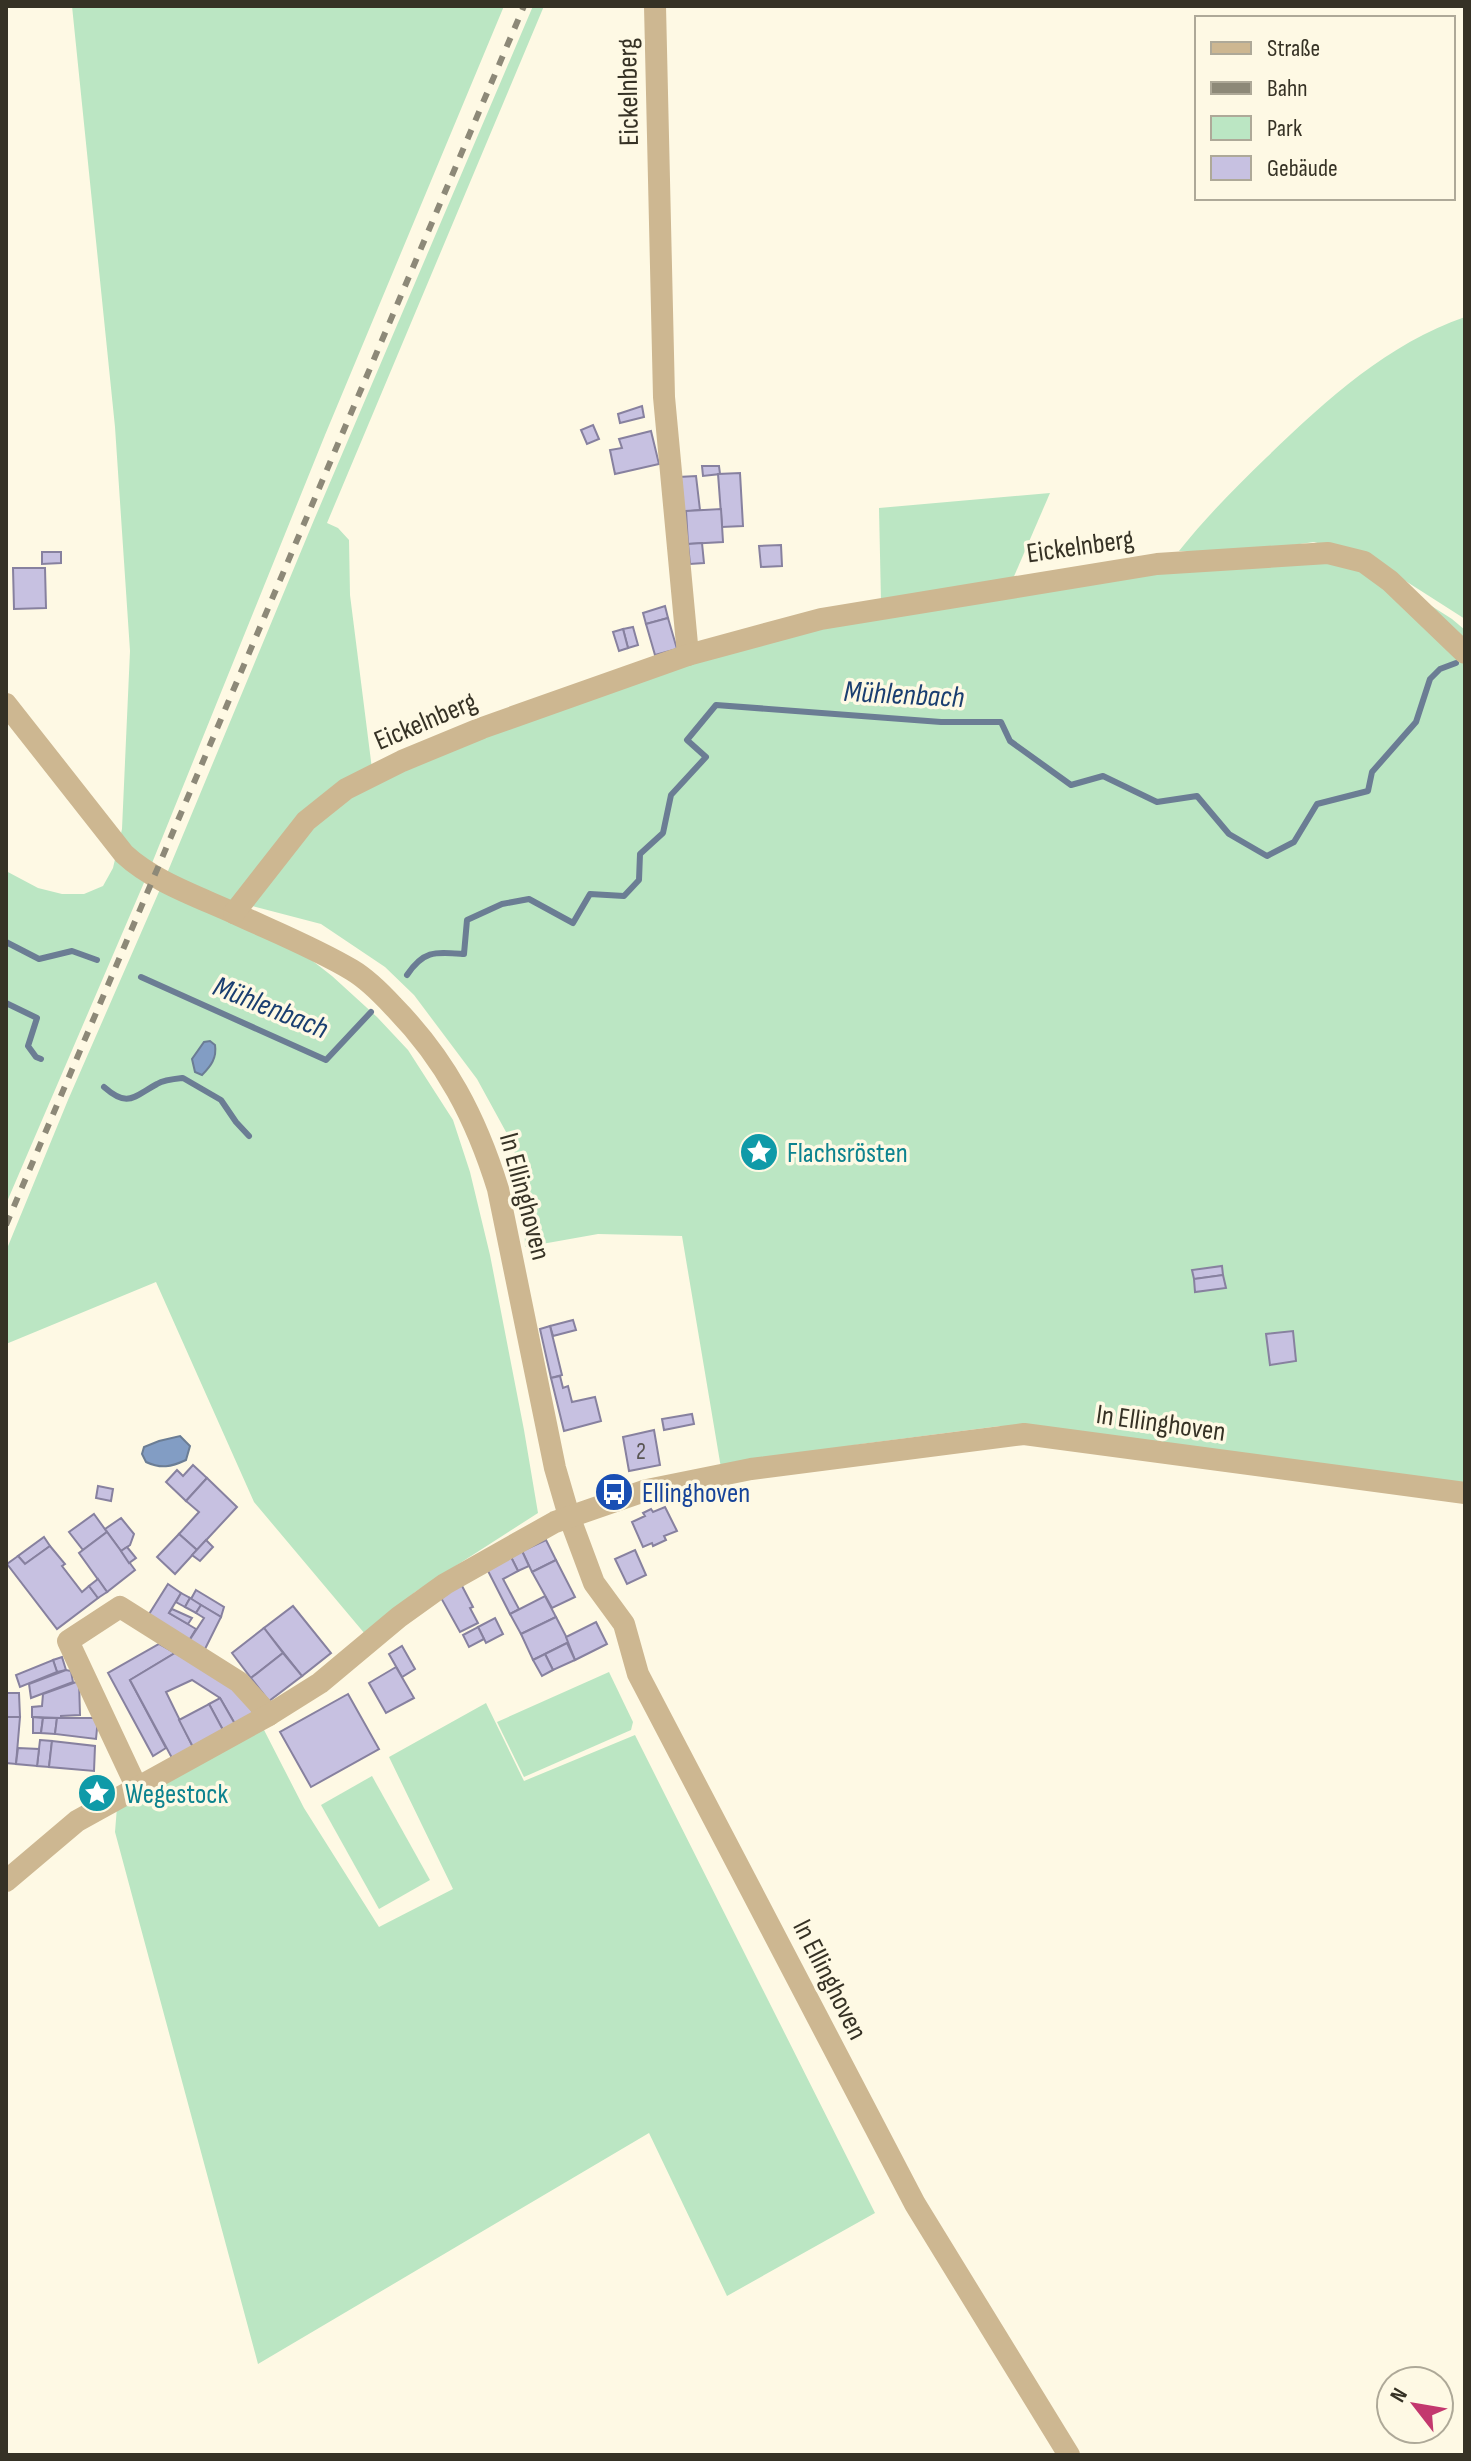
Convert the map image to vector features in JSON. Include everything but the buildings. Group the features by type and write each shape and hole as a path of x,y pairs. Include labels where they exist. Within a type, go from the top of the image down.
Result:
{"street":[{"name":"Eickelnberg","path":"655,6 664,397 688,655"},
{"name":"Eickelnberg","path":"234,913 306,821 346,789 402,761 482,728 688,655 821,619 1157,564 1328,553 1364,562 1390,581 1461,648"},
{"path":"6,704 134,864 234,913"},
{"name":"In Ellinghoven","path":"234,913 354,971 383,995 413,1026 450,1076 471,1114 498,1189 555,1468 594,1583 624,1624 638,1674 915,2204 1069,2455"},
{"name":"In Ellinghoven","path":"6,1881 77,1821 269,1715 320,1683 399,1617 445,1584 555,1522 647,1490 751,1469 1024,1434 1465,1493"},
{"path":"137,1788 68,1641 120,1607 239,1682 269,1715"}],"green space":[{"path":"72,6 504,6 325,435 146,878 6,1204 6,871 38,888 62,894 84,894 103,886 113,868 122,829 130,651 115,427"},
{"path":"533,6 544,6 327,523 338,528 349,540 350,595 372,769 648,672 814,630 919,607 1312,552 1400,586 1452,619 1465,630 1465,1483 1041,1426 1000,1426 861,1444 721,1468 682,1236 598,1234 525,1247 523,1183 512,1143 477,1079 414,995 385,967 321,924 237,902 332,976 377,1017 408,1050 453,1120 470,1172 490,1255 538,1513 415,1592 365,1634 254,1502 156,1282 6,1344 6,1251"},
{"path":"1465,317 1465,619 1368,557 1314,542 1250,551 1179,551 1211,514 1289,436 1358,376 1409,342"},
{"path":"1050,493 1012,581 881,602 879,508"},
{"path":"609,1672 633,1722 631,1730 524,1777 497,1722"},
{"path":"486,1703 524,1781 635,1735 875,2213 727,2296 649,2133 258,2364 115,1832 117,1807 263,1728 304,1808 379,1927 453,1889 389,1757"},
{"path":"372,1776 430,1880 379,1909 321,1805"}],"water":[{"path":"210,1041 215,1045 215,1054 202,1075 195,1072 192,1059 204,1042"},
{"path":"180,1436 190,1446 186,1460 166,1466 146,1462 142,1454 144,1447"}],"waterway":[{"name":"Mühlenbach","path":"407,975 419,961 431,954 464,954 467,920 502,904 529,899 573,923 590,894 624,896 639,880 640,854 663,833 671,795 706,757 687,740 716,705 941,722 1001,722 1010,741 1071,785 1103,776 1157,802 1197,796 1229,834 1267,856 1294,842 1317,804 1368,791 1372,772 1416,722 1430,679 1440,669 1456,663"},
{"name":"Mühlenbach","path":"6,942 39,959 72,951 97,960"},
{"name":"Mühlenbach","path":"141,977 326,1060 371,1012"},
{"path":"6,1003 37,1018 28,1046 41,1059"},
{"path":"104,1087 125,1099 160,1083 183,1078 221,1100 249,1136"}],"railway":[{"path":"6,1225 524,6"}],"place":[{"name":"Flachsrösten","path":"759,1152"},
{"name":"Ellinghoven","path":"614,1492"},
{"name":"Wegestock","path":"97,1793"}]}
